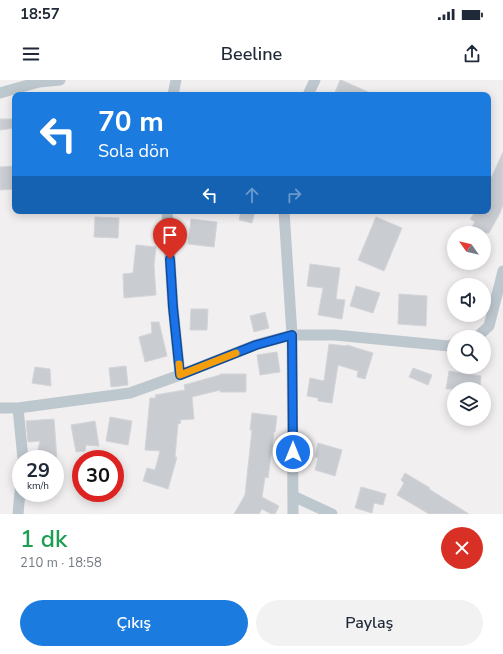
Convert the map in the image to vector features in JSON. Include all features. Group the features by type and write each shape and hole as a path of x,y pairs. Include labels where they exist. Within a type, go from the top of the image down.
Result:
{"street":[{"path":"0,93 39,82 60,80"},
{"path":"174,92 176,80"},
{"path":"309,92 315,80"},
{"path":"167,214 173,307 180,375"},
{"path":"284,214 292,335 292,514"},
{"path":"485,330 489,326 503,272"},
{"path":"0,408 18,408 130,393 256,345 292,335 335,335 447,346"},
{"path":"18,408 22,450"},
{"path":"293,496 332,514"},
{"path":"18,514 19,502"}],"building":[{"path":"341,80 368,92 335,92"},
{"path":"0,119 12,119 12,128 0,130"},
{"path":"503,152 503,204 500,213 491,229 491,226 472,226 475,222 470,219 474,214 491,214 491,178"},
{"path":"12,166 12,189 0,190 0,167"},
{"path":"240,214 254,214 252,223 239,220"},
{"path":"95,217 119,218 118,238 94,237"},
{"path":"376,217 402,228 384,271 358,260"},
{"path":"191,219 217,222 214,247 188,244"},
{"path":"136,245 156,247 154,265 156,295 124,298 123,274 133,273"},
{"path":"310,264 340,268 336,299 345,300 342,319 318,315 323,288 307,286"},
{"path":"356,286 380,293 373,313 350,306"},
{"path":"399,294 427,296 426,326 398,324"},
{"path":"191,309 208,309 207,330 190,330"},
{"path":"265,312 269,328 254,332 250,316"},
{"path":"151,322 159,322 167,356 145,362 139,337 152,333"},
{"path":"329,344 347,345 373,353 365,379 357,377 358,371 338,365 332,403 318,401 318,398 307,396 310,378 324,381"},
{"path":"277,352 280,372 260,375 257,355"},
{"path":"126,366 128,385 111,387 109,368"},
{"path":"35,367 50,369 51,386 32,383"},
{"path":"413,368 432,375 428,385 409,377"},
{"path":"220,374 246,374 246,392 220,392 220,390 192,397 194,419 180,420 181,423 178,424 175,457 177,457 168,489 143,481 147,468 155,470 160,451 145,450 150,398 156,398 155,395 185,390 184,385"},
{"path":"448,374 468,374 481,376 481,382 447,382"},
{"path":"252,413 277,416 268,478 265,477 262,497 279,506 275,514 271,514 262,509 259,514 234,514 245,495 252,430 250,430"},
{"path":"110,417 132,421 128,445 106,441"},
{"path":"54,419 56,450 38,450 40,441 28,442 26,421"},
{"path":"95,421 99,446 86,445 85,450 76,450 71,425"},
{"path":"318,443 342,450 335,476 315,470 318,458 315,457"},
{"path":"405,473 469,514 429,514 397,495 404,483 401,480"},
{"path":"361,487 386,494 383,505 374,503 372,513 355,508"}],"slow traffic":[{"path":"179,364 180,375 236,353"}],"route":[{"path":"170,259 180,375 256,345 292,335 293,452"}]}
